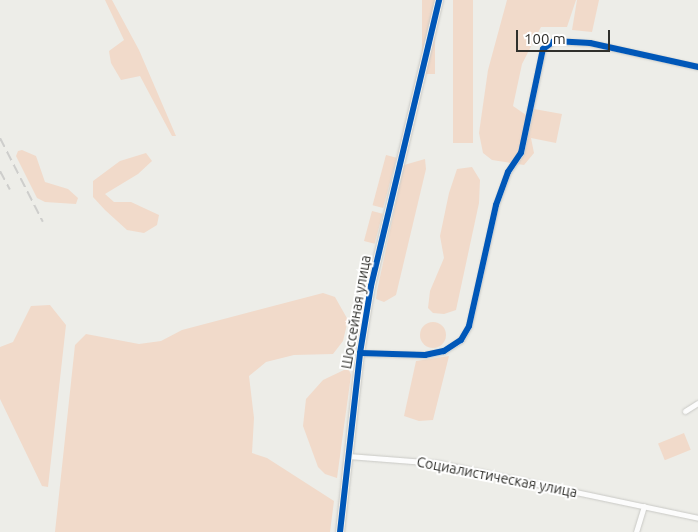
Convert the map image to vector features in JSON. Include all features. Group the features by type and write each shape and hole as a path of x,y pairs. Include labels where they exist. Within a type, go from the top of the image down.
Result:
{"street":[{"name":"Шоссейная улица","path":"340,532 360,353 371,286 439,0"},
{"path":"360,353 425,355 444,351 461,340 466,332 496,205 508,172 521,152 543,49 554,41 590,43 698,67"},
{"path":"685,410 698,403"},
{"name":"Социалистическая улица","path":"348,456 438,463 698,518"},
{"path":"636,532 644,506"}],"shaded area":[{"path":"105,0 112,0 139,50 176,136 172,136 140,76 121,80 111,63 109,51 124,40"},
{"path":"422,0 435,0 435,74 422,74"},
{"path":"453,0 473,0 473,143 453,143"},
{"path":"507,0 576,0 567,27 541,27 522,64 513,106 526,115 529,133 534,109 562,114 556,143 531,138 534,153 524,165 492,160 483,153 479,133 488,70"},
{"path":"577,0 599,0 592,32 572,30"},
{"path":"22,150 36,156 45,182 68,189 78,198 76,204 45,202 37,198 16,156 18,151"},
{"path":"146,153 152,161 138,174 105,194 114,202 131,202 159,215 157,225 144,233 127,230 105,210 93,197 93,181 120,161"},
{"path":"386,155 397,158 383,208 373,205"},
{"path":"425,159 426,169 396,295 384,302 376,299 377,291 404,165"},
{"path":"472,167 480,180 479,203 456,310 444,314 433,313 428,308 430,291 444,258 440,236 449,193 457,169"},
{"path":"372,211 383,214 375,244 364,241"},
{"path":"323,293 335,297 348,320 343,341 333,354 294,355 266,362 249,376 254,418 252,453 267,458 334,501 330,532 55,532 75,345 86,334 139,344 161,341 182,330"},
{"path":"50,305 66,325 48,487 42,486 0,399 0,347 13,342 31,306"},
{"path":"433,322 442,326 446,335 442,344 433,348 424,344 420,335 424,326"},
{"path":"449,356 433,420 419,421 404,416 416,361"},
{"path":"344,370 349,370 351,375 337,478 325,474 318,467 303,426 306,399 323,380"},
{"path":"684,433 691,450 665,460 658,443"}],"railway":[{"path":"0,138 43,222"},
{"path":"0,171 10,190"}],"cycle path":[{"path":"340,532 360,353 371,286 439,0"},
{"path":"360,353 425,355 444,351 461,340 469,326 496,205 508,172 521,153 543,49 554,41 590,43 698,67"}]}
